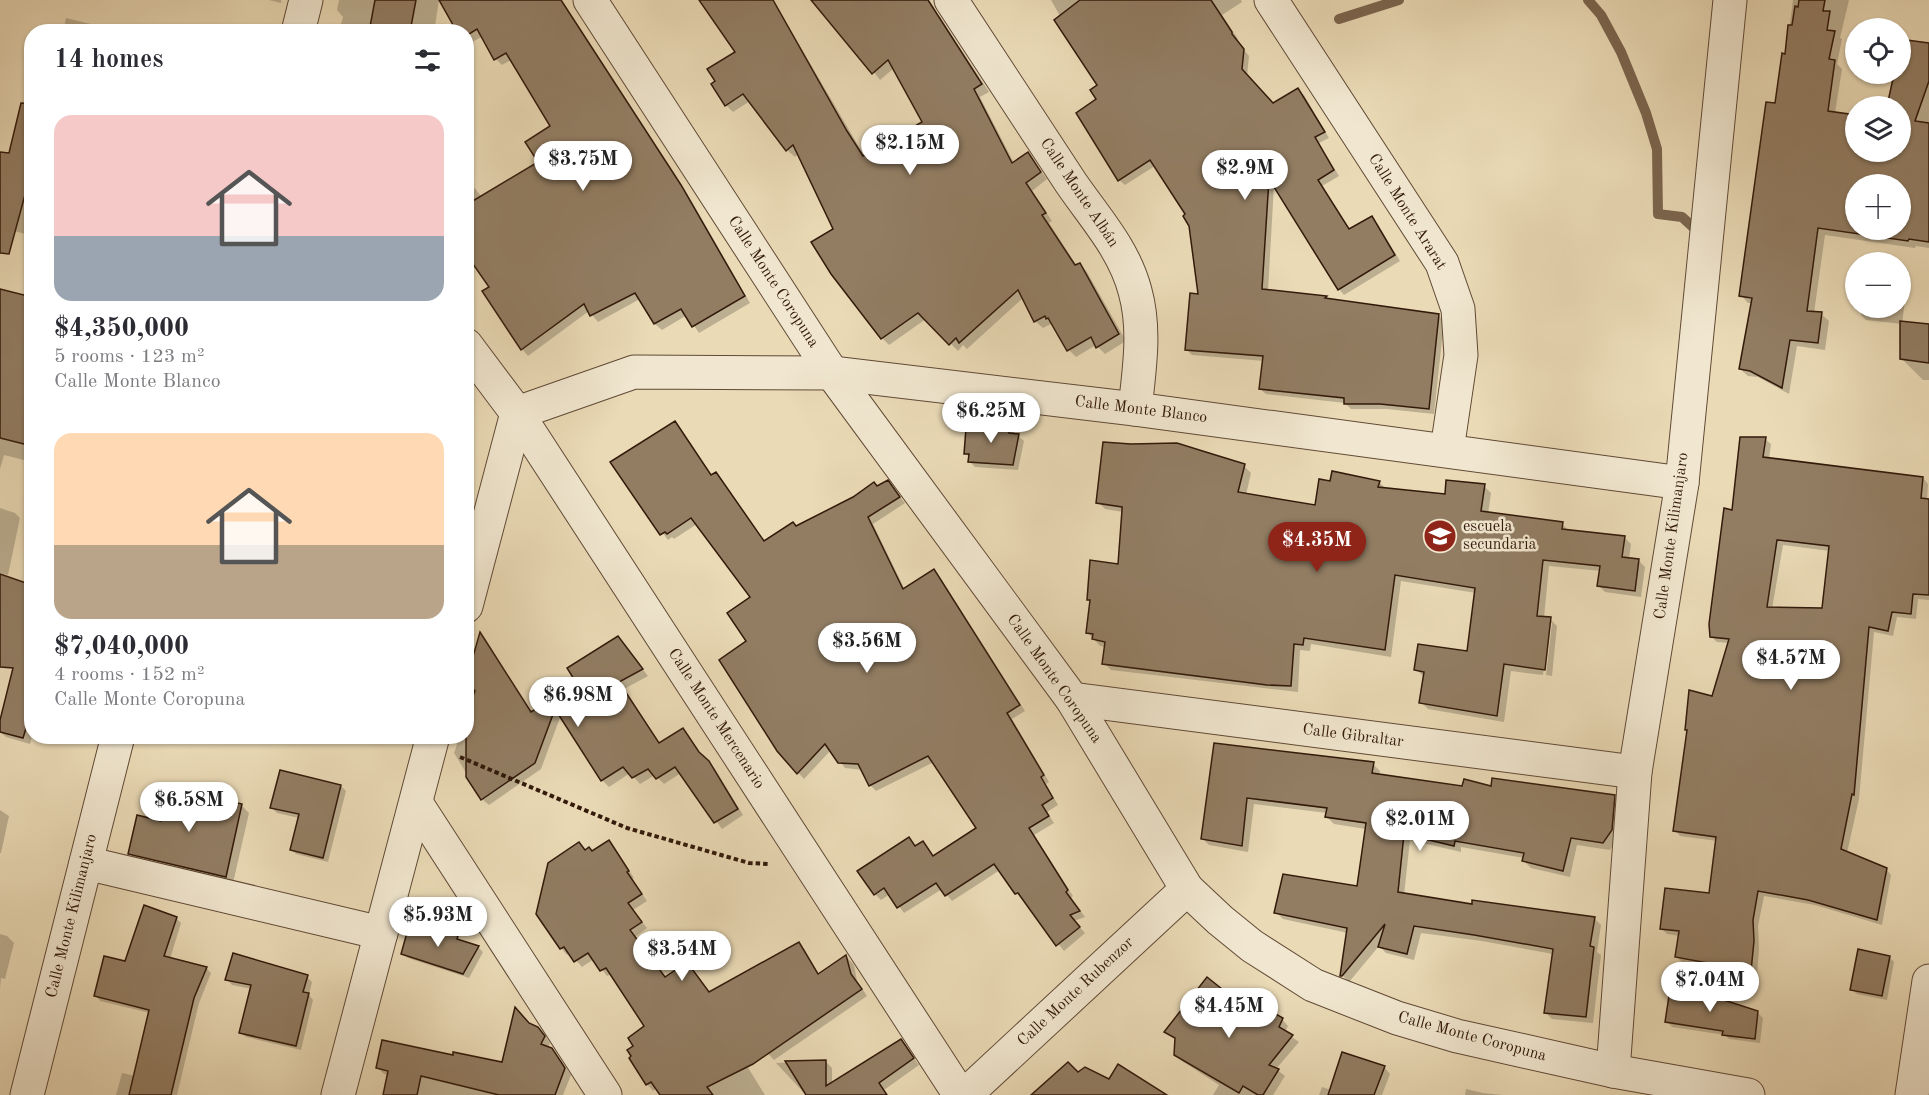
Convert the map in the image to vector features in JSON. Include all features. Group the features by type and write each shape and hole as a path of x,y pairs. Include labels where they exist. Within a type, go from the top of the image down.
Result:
{"street":[{"path":"300,24 306,0"},
{"name":"Calle Monte Coropuna","path":"590,0 832,373 1072,699 1187,889 1220,920 1252,945 1313,985 1397,1018 1457,1036 1613,1071 1748,1095"},
{"name":"Calle Monte Albán","path":"951,0 1116,246 1135,291 1140,324 1140,361 1135,409"},
{"name":"Calle Monte Ararat","path":"1271,0 1442,263 1458,309 1461,355 1447,450"},
{"name":"Calle Monte Kilimanjaro","path":"1613,1071 1635,772 1682,483 1730,0"},
{"name":"Calle Monte Mercenario","path":"474,356 517,413 960,1095"},
{"name":"Calle Monte Blanco","path":"517,413 634,372 832,373 1135,409 1682,483"},
{"path":"474,576 517,413"},
{"name":"Calle Gibraltar","path":"1072,699 1635,772"},
{"name":"Calle Monte Kilimanjaro","path":"27,1095 116,744"},
{"path":"338,1095 431,744"},
{"path":"416,803 604,1095"},
{"path":"86,863 381,933"},
{"name":"Calle Monte Rubenzor","path":"965,1095 1187,889"},
{"path":"1912,1095 1929,981"}],"path":[{"path":"441,744 627,828 749,863 812,866"}],"building":[{"path":"375,0 416,0 412,24 370,24"},
{"path":"439,0 561,0 681,185 745,296 692,327 681,309 654,324 635,293 590,316 584,304 521,350 482,291 489,287 474,265 474,200 538,162 525,142 550,126 506,53 494,60 477,29 474,31 474,24 452,24"},
{"path":"699,0 773,0 863,156 922,122 888,60 872,74 811,0 928,0 982,84 974,89 1012,163 1028,152 1041,172 1026,183 1046,213 1042,215 1075,265 1080,263 1119,334 1096,348 1091,337 1067,351 1048,318 1046,319 1045,316 1034,322 1018,290 959,343 956,338 949,345 918,313 881,339 831,274 811,242 833,229 793,145 786,151 743,94 725,106 711,84 715,81 707,69 735,52"},
{"path":"1080,0 1211,0 1244,49 1242,69 1273,103 1298,88 1325,132 1315,137 1334,170 1318,180 1349,229 1372,216 1395,255 1338,290 1269,179 1262,289 1327,296 1325,298 1439,314 1429,409 1380,404 1344,404 1344,398 1259,389 1263,356 1185,350 1190,293 1198,294 1189,226 1183,216 1185,214 1150,160 1118,181 1076,113 1096,99 1090,90 1097,85 1054,20"},
{"path":"1799,0 1825,0 1823,11 1830,11 1827,30 1835,31 1829,59 1835,60 1828,111 1845,113 1845,162 1911,162 1911,96 1889,96 1892,84 1911,84 1911,41 1929,43 1929,81 1915,121 1929,123 1929,242 1911,239 1911,174 1845,174 1845,232 1818,228 1807,311 1822,312 1818,343 1790,340 1782,388 1750,371 1739,369 1752,298 1739,296 1766,102 1775,103 1782,53 1785,54 1788,25 1792,25 1795,6 1798,7"},
{"path":"21,103 24,103 24,199 9,254 0,253 0,152 9,153"},
{"path":"0,289 24,295 24,444 0,438"},
{"path":"1900,321 1929,324 1929,363 1900,359"},
{"path":"675,421 711,475 716,472 764,541 793,522 796,526 853,497 874,482 877,486 888,480 900,497 868,517 903,589 934,569 1020,705 1007,713 1044,775 1041,777 1053,798 1042,805 1049,816 1029,828 1068,890 1066,892 1080,911 1070,915 1080,927 1056,946 994,864 945,896 936,883 897,908 884,888 874,895 857,871 909,837 915,846 923,841 933,856 976,828 928,756 869,786 858,764 838,763 825,744 797,774 777,751 719,660 746,641 727,613 750,597 691,518 667,534 665,532 660,535 610,462"},
{"path":"972,423 1010,427 1009,433 1019,434 1013,465 968,462 969,454 964,454 966,428 971,428"},
{"path":"1740,437 1766,437 1763,457 1923,477 1921,498 1929,499 1929,595 1913,594 1911,614 1892,612 1888,631 1869,627 1854,795 1852,794 1841,849 1887,868 1877,920 1808,900 1758,891 1753,920 1754,941 1751,971 1675,957 1679,931 1660,929 1665,888 1709,893 1716,837 1673,831 1687,730 1685,730 1689,690 1712,696 1729,639 1710,637 1709,624 1724,508 1732,510","holes":["1777,540 1829,546 1822,608 1767,607"]},
{"path":"1103,442 1177,443 1245,464 1238,492 1315,505 1319,479 1330,481 1332,471 1380,481 1378,487 1445,494 1446,480 1485,484 1481,511 1563,522 1562,529 1625,536 1622,557 1639,559 1635,591 1597,586 1600,566 1543,560 1537,616 1551,617 1545,670 1504,664 1497,716 1419,703 1424,672 1414,670 1418,644 1467,651 1475,588 1395,575 1385,650 1304,638 1303,645 1294,644 1291,686 1102,664 1105,642 1092,639 1093,634 1086,633 1090,600 1087,600 1090,560 1118,564 1122,510 1122,507 1096,503"},
{"path":"0,574 24,582 23,738 0,732 0,720 13,668 0,667"},
{"path":"480,632 531,712 577,684 567,668 618,636 643,669 619,682 659,743 683,728 699,752 709,761 738,809 714,823 675,767 656,779 648,769 632,778 623,767 601,781 555,709 535,763 481,800 466,777 466,744 474,744 474,653"},
{"path":"1214,743 1374,762 1372,773 1462,786 1464,779 1491,786 1492,778 1615,795 1612,830 1603,843 1571,838 1563,871 1522,861 1524,853 1455,841 1454,846 1404,834 1398,892 1472,904 1472,900 1595,917 1590,946 1594,947 1586,1017 1544,1013 1553,949 1474,935 1414,926 1407,954 1378,947 1385,924 1340,976 1347,928 1274,913 1283,874 1357,886 1366,823 1325,817 1327,808 1247,798 1242,846 1201,839"},
{"path":"280,770 341,785 323,858 290,850 299,814 270,808"},
{"path":"169,787 242,804 226,877 128,854 137,815 161,821"},
{"path":"609,840 642,894 628,903 642,922 630,930 665,977 687,962 709,992 799,942 818,974 846,955 851,974 862,989 753,1064 707,1087 713,1095 660,1095 651,1082 646,1085 629,1058 631,1056 627,1050 633,1046 628,1038 644,1026 606,968 600,971 588,953 574,962 564,947 560,949 536,914 548,863 579,842 585,850 589,847 592,851"},
{"path":"144,905 177,917 164,956 207,967 194,998 171,1095 129,1095 149,1010 94,996 104,956 125,961"},
{"path":"410,922 458,936 457,939 479,946 463,974 401,954"},
{"path":"1858,949 1890,956 1882,996 1850,990"},
{"path":"233,953 308,975 303,992 309,993 296,1046 239,1033 251,985 225,980"},
{"path":"1207,977 1242,1005 1246,998 1283,1018 1279,1027 1293,1035 1269,1065 1279,1069 1263,1095 1258,1095 1243,1086 1239,1093 1174,1055 1175,1038 1164,1032"},
{"path":"1671,983 1758,1011 1755,1039 1722,1035 1723,1031 1665,1022"},
{"path":"515,1007 529,1023 538,1027 545,1036 541,1044 552,1048 565,1068 555,1095 499,1095 421,1076 417,1095 383,1095 388,1071 376,1068 382,1040 453,1055 453,1052 502,1062"},
{"path":"901,1039 914,1058 879,1083 887,1095 806,1095 785,1061 826,1060 826,1086"},
{"path":"1342,1052 1385,1066 1374,1095 1328,1095"},
{"path":"1068,1062 1078,1072 1085,1067 1109,1079 1118,1064 1167,1095 1031,1095"}],"waterway":[{"path":"1339,19 1399,0"},
{"path":"1588,0 1601,15 1621,52 1646,113 1657,149 1658,214 1682,217 1694,228"}],"place":[{"name":"escuela secundaria","path":"1440,536"}]}
